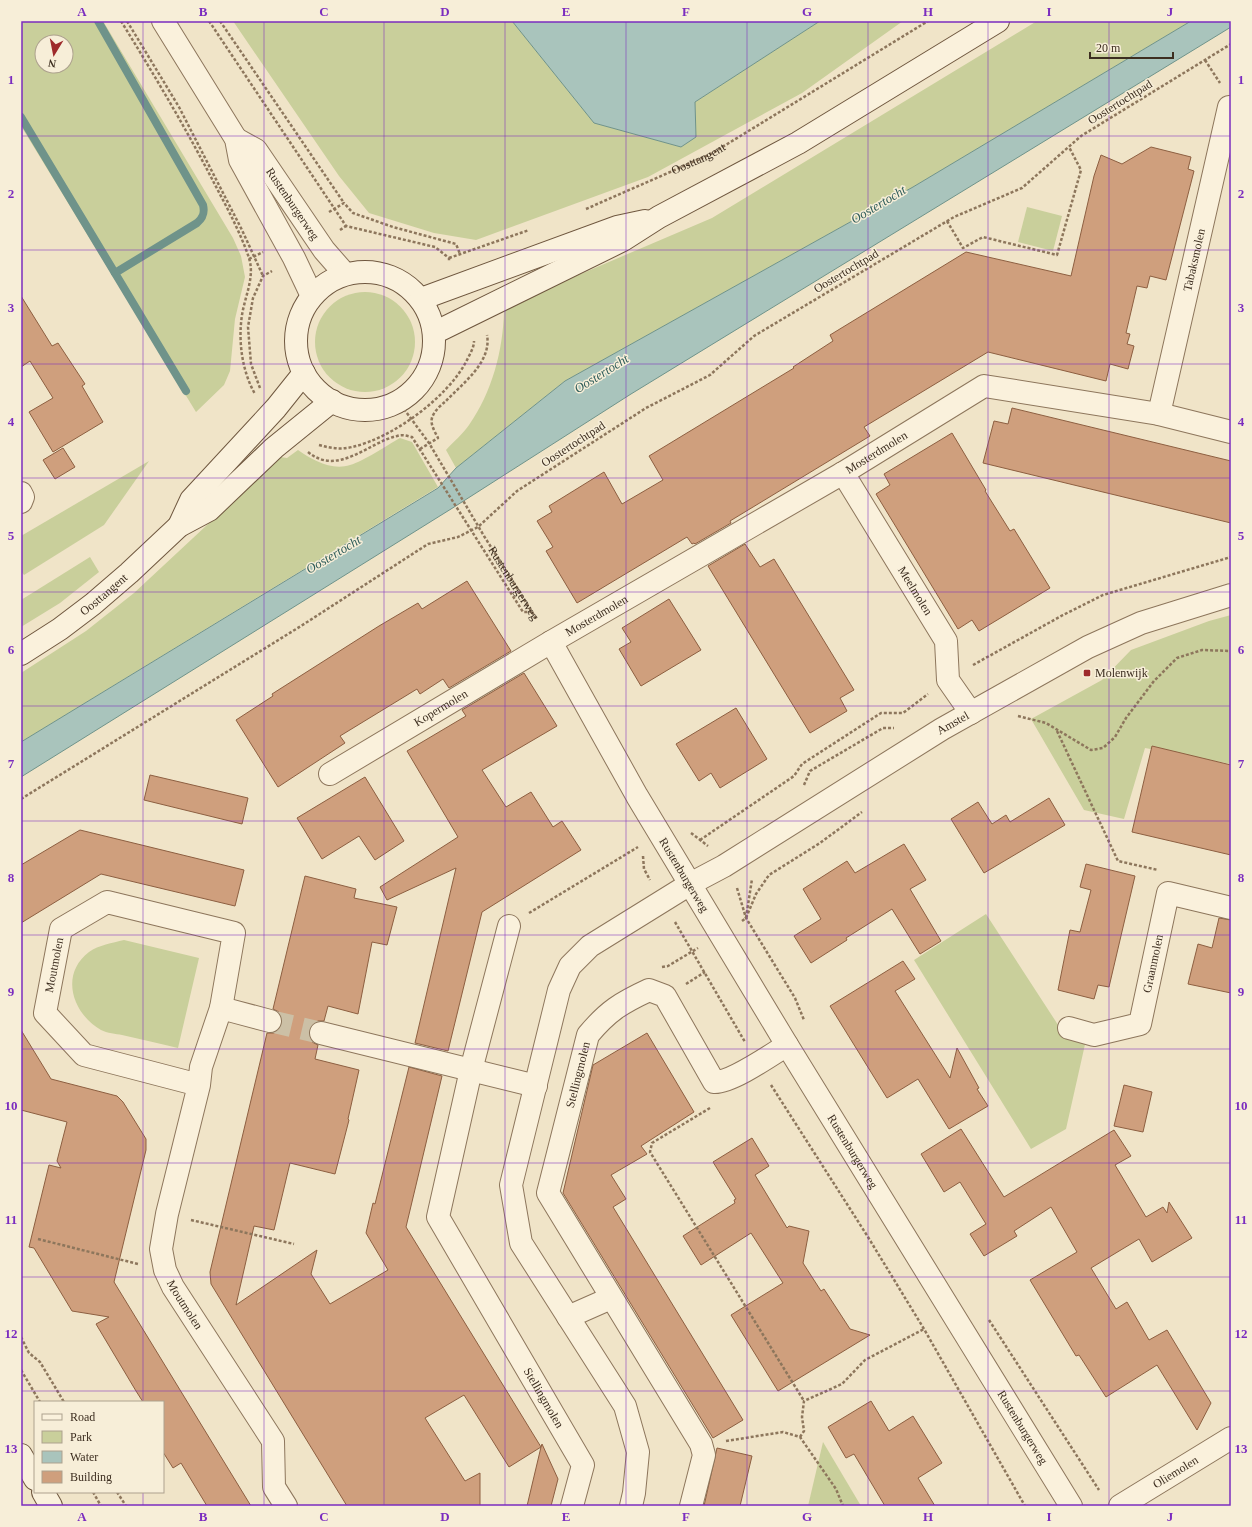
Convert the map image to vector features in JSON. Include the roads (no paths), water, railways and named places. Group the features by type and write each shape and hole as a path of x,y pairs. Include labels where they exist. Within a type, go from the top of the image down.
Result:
{"street":[{"name":"Rustenburgerweg","path":"163,21 236,139 240,160 294,258 312,296"},
{"path":"434,333 623,240 660,217 798,143 998,21"},
{"name":"Tabaksmolen","path":"1159,414 1227,115 1229,107 1231,108"},
{"name":"Rustenburgerweg","path":"236,139 256,150 324,250 345,274"},
{"path":"421,299 617,227 660,217"},
{"path":"364,271 385,274 404,283 421,299 430,315 435,338 432,361 421,382 404,399 405,410 383,408 360,410 338,404 319,392 304,373 298,357 296,337 300,316 312,296 324,284 345,274 364,271"},
{"name":"Oosttangent","path":"179,526 191,500 283,400 304,373"},
{"name":"Mosterdmolen","path":"551,642 843,473 984,386 1159,414 1231,432"},
{"name":"Oosttangent","path":"21,654 60,629 93,604 129,574 179,526 209,510 284,440 332,401"},
{"name":"Meelmolen","path":"843,473 946,641 948,680 971,713"},
{"path":"21,493 23,496 21,502"},
{"name":"Amstel","path":"690,884 724,866 971,713 1088,647 1141,623 1231,595"},
{"name":"Rustenburgerweg","path":"551,642 637,796 720,934 1071,1506"},
{"name":"Kopermolen","path":"330,774 551,642"},
{"path":"631,1506 634,1493 638,1452 624,1406 521,1243 511,1185 559,990 570,966 590,946 664,903 690,884"},
{"name":"Graanmolen","path":"1069,1028 1094,1035 1140,1024 1168,894 1231,908"},
{"name":"Moutmolen","path":"199,1085 84,1055 45,1013 61,928 108,902 234,933 221,1008 201,1067 199,1085 167,1214 161,1249 165,1270 173,1287 273,1441 274,1487 286,1506"},
{"name":"Stellingmolen","path":"509,926 471,1070 438,1217 583,1466 572,1506"},
{"name":"Stellingmolen","path":"691,1506 704,1455 702,1444 611,1298 548,1193 588,1035 603,1017 624,1001 649,990 665,996 714,1082 720,1082 757,1063 787,1045"},
{"path":"221,1008 270,1021"},
{"path":"321,1033 536,1086"},
{"path":"568,1317 611,1298"},
{"name":"Oliemolen","path":"1111,1500 1231,1438"},
{"path":"21,1455 34,1477"},
{"path":"44,1493 51,1506"}],"water":[{"path":"512,21 820,21 695,102 696,137 681,147 594,123"},
{"name":"Oostertocht","path":"1191,21 1231,21 1231,27 631,394 451,509 21,777 21,742 438,488 456,468 565,381 913,187"}],"waterway":[{"path":"98,21 203,205 204,210 201,219 197,223 115,273"},
{"path":"21,117 186,391"}],"tunnel":[{"path":"270,1021 321,1033"}],"place":[{"name":"Molenwijk","path":"1087,673"}]}
